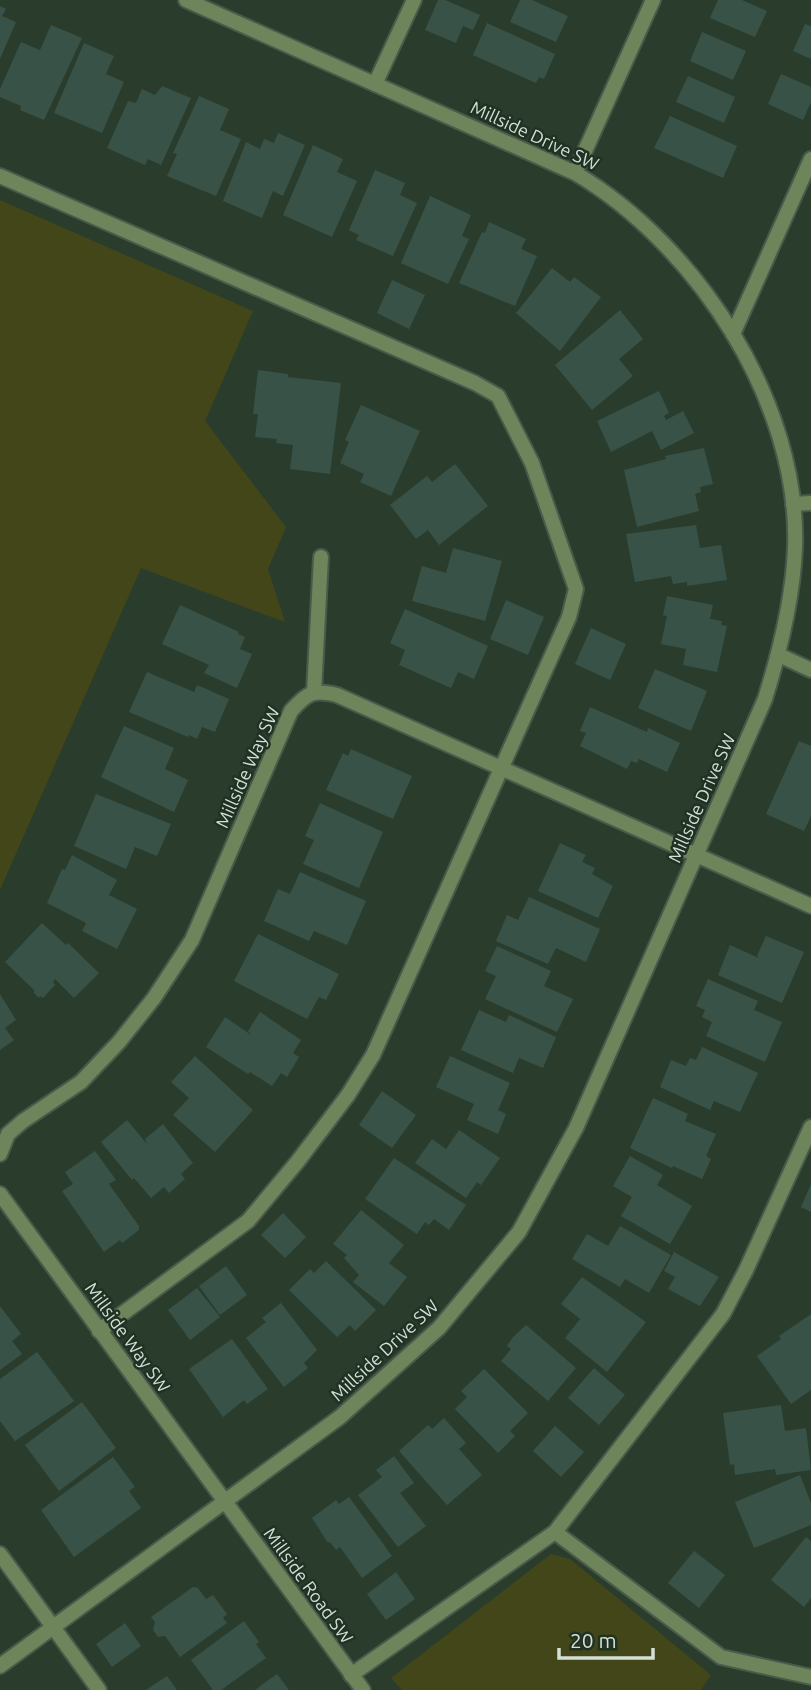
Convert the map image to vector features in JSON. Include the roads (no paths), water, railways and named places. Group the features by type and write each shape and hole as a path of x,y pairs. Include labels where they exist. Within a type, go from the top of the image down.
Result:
{"street":[{"name":"Millside Drive SW","path":"0,1666 340,1417 439,1328 519,1232 576,1128 765,699 779,655 795,548 793,503 776,422 733,334 693,277 639,219 606,191 575,173 186,0"},
{"path":"375,84 414,0"},
{"path":"575,173 653,0"},
{"path":"733,334 811,159"},
{"path":"0,176 463,377 498,396 532,463 576,589 569,617 373,1055 348,1095 248,1221 99,1331"},
{"path":"793,503 811,503"},
{"path":"321,557 314,692 337,695 811,906"},
{"path":"779,655 811,670"},
{"name":"Millside Way SW","path":"0,1154 8,1134 81,1082 120,1042 154,998 192,940 291,711 303,697 314,692"},
{"path":"351,1675 555,1532 723,1314 809,1135"},
{"name":"Millside Way SW","path":"0,1194 225,1502"},
{"name":"Millside Road SW","path":"225,1502 363,1690"},
{"path":"555,1532 721,1657 811,1676"},
{"path":"0,1554 99,1690"}]}
